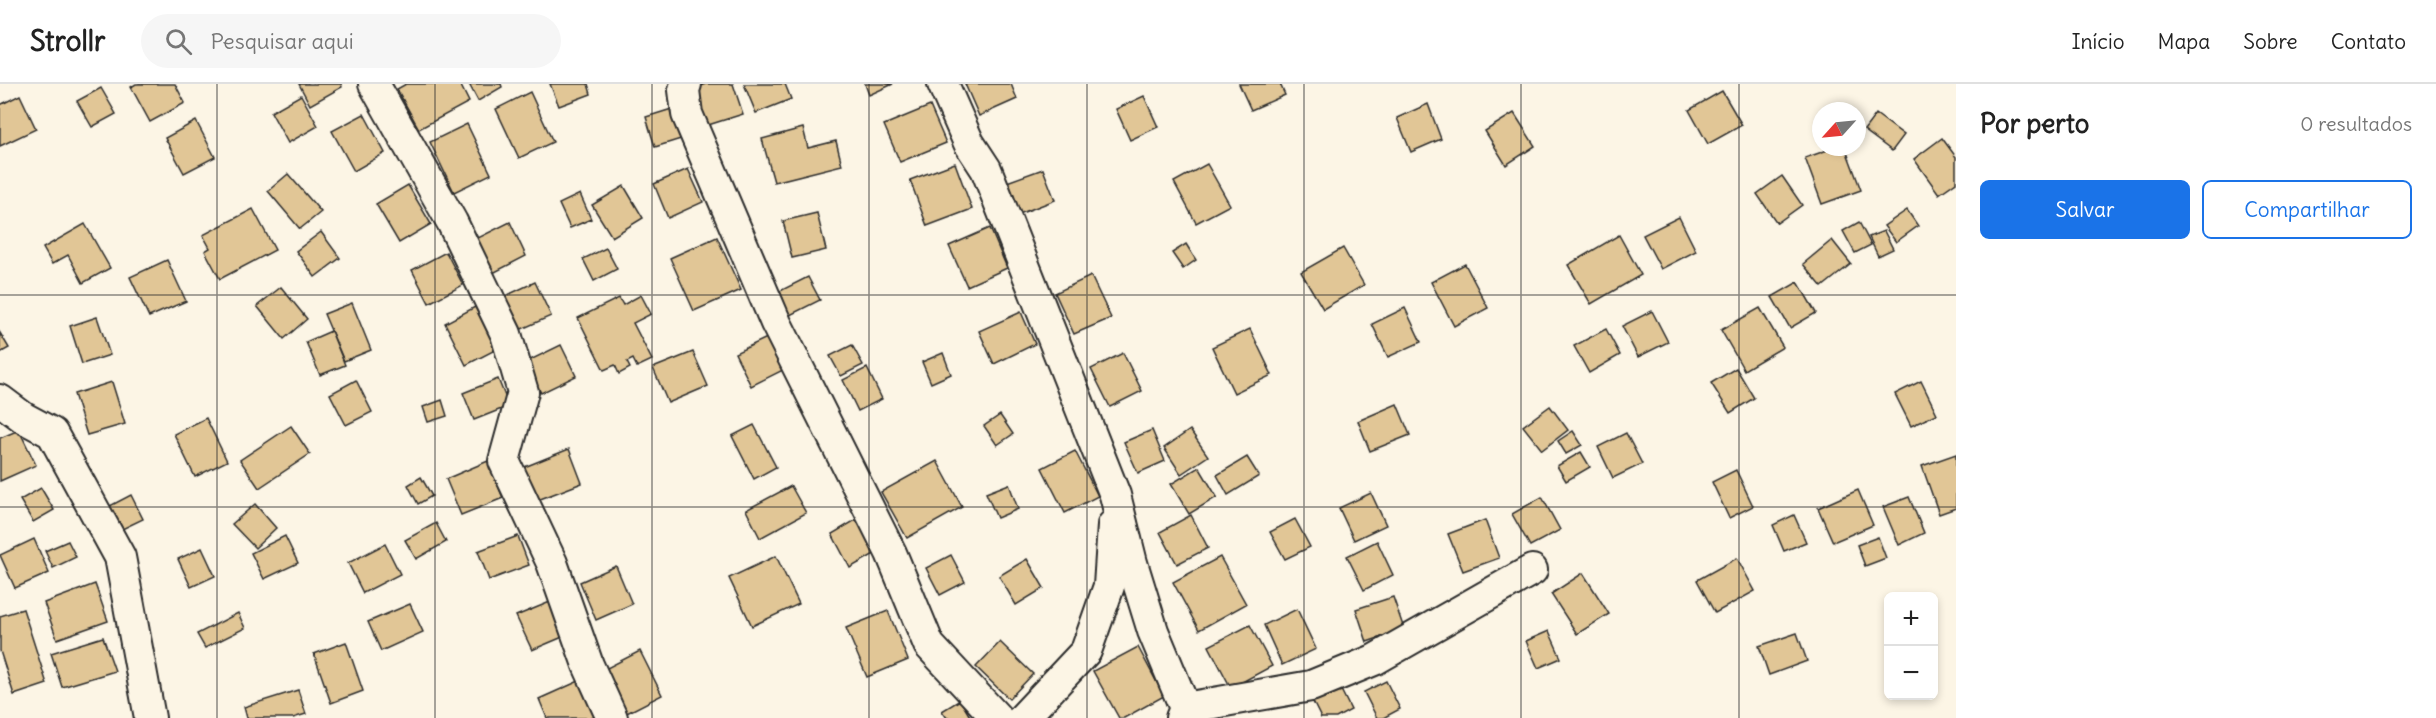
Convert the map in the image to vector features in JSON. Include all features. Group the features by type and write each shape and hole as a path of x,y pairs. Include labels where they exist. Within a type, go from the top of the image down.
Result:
{"street":[{"path":"374,84 452,222 506,334 523,392 504,461 552,563 588,665 612,718"},
{"path":"686,84 684,90 687,114 776,323 891,553 929,645 997,718"},
{"path":"943,84 969,143 986,169 1115,495 1132,562 1183,713 1311,686 1374,660 1532,570"},
{"path":"0,400 24,418 51,433 120,557 150,718"},
{"path":"1023,718 1086,651 1109,586 1115,495"}],"building":[{"path":"136,84 175,84 185,103 150,122 131,87"},
{"path":"299,84 341,84 342,87 310,105"},
{"path":"406,84 460,84 469,102 419,129 397,89"},
{"path":"469,84 501,84 502,87 478,101"},
{"path":"550,84 588,84 591,94 559,106"},
{"path":"706,84 733,84 743,114 705,126 693,88"},
{"path":"744,84 785,84 791,99 756,113"},
{"path":"865,84 893,84 869,95"},
{"path":"965,84 1011,84 1017,99 979,116"},
{"path":"1239,84 1280,84 1285,95 1251,110"},
{"path":"101,88 116,114 92,127 77,101"},
{"path":"1722,91 1742,125 1708,144 1689,110"},
{"path":"530,92 553,142 519,158 496,109"},
{"path":"20,95 36,129 0,146 0,105"},
{"path":"301,95 318,126 288,143 271,112"},
{"path":"1144,96 1158,127 1130,140 1116,109"},
{"path":"1428,104 1441,139 1411,152 1397,118"},
{"path":"930,106 946,143 900,162 884,125"},
{"path":"675,108 684,138 655,147 646,117"},
{"path":"1514,113 1535,146 1506,165 1485,131"},
{"path":"364,114 385,153 354,171 332,131"},
{"path":"1876,114 1904,135 1892,151 1866,132 1866,127"},
{"path":"196,121 215,157 184,173 165,138"},
{"path":"467,124 491,174 454,192 430,142"},
{"path":"803,128 808,148 836,141 842,165 774,182 762,139"},
{"path":"1942,138 1956,157 1956,182 1939,194 1914,159"},
{"path":"1812,156 1848,156 1861,190 1822,204 1805,158"},
{"path":"955,163 972,209 927,226 910,180"},
{"path":"1207,164 1230,205 1196,223 1174,182"},
{"path":"688,169 703,202 668,218 654,184"},
{"path":"1043,169 1055,200 1019,214 1007,182"},
{"path":"288,174 321,212 300,229 268,191"},
{"path":"1782,176 1802,205 1777,223 1757,194"},
{"path":"408,185 431,224 399,243 376,204"},
{"path":"624,186 643,218 612,237 592,205"},
{"path":"580,194 591,219 570,228 559,204"},
{"path":"253,209 275,250 220,279 205,251 210,248 203,235"},
{"path":"1907,210 1918,226 1896,242 1884,226"},
{"path":"817,213 826,250 792,258 783,221"},
{"path":"1679,217 1696,251 1661,269 1643,235"},
{"path":"510,222 526,256 491,274 474,240"},
{"path":"1859,222 1871,245 1855,253 1843,231"},
{"path":"85,224 110,268 83,283 68,255 52,264 43,248"},
{"path":"990,228 1007,268 967,286 949,246"},
{"path":"1884,231 1893,249 1878,256 1869,237"},
{"path":"321,232 340,258 315,277 296,251"},
{"path":"1619,235 1641,275 1591,304 1568,265"},
{"path":"717,237 741,290 694,311 670,258"},
{"path":"1832,240 1851,264 1822,287 1803,264"},
{"path":"1186,244 1196,260 1183,269 1172,253"},
{"path":"606,248 617,269 594,281 583,259"},
{"path":"1343,248 1364,285 1323,309 1301,272"},
{"path":"446,252 463,285 429,303 412,270"},
{"path":"167,260 186,301 149,317 130,277"},
{"path":"1465,264 1488,308 1454,326 1431,282"},
{"path":"1091,276 1111,318 1074,334 1055,293"},
{"path":"808,277 820,300 790,315 778,292"},
{"path":"535,282 551,316 515,332 499,299"},
{"path":"1798,282 1816,313 1790,328 1772,297"},
{"path":"281,287 307,319 284,339 257,306"},
{"path":"641,295 651,314 633,323 652,360 637,367 633,359 627,362 630,368 619,374 615,365 604,370 578,318 619,298 623,305"},
{"path":"352,303 371,350 344,361 324,314"},
{"path":"475,307 497,349 466,365 445,323"},
{"path":"1405,308 1421,342 1388,357 1372,324"},
{"path":"1760,308 1783,347 1744,370 1721,330"},
{"path":"1652,311 1668,342 1638,357 1622,326"},
{"path":"1021,312 1035,344 994,364 979,331"},
{"path":"97,317 110,355 82,364 70,326"},
{"path":"1250,329 1272,375 1234,393 1212,347"},
{"path":"1606,329 1620,355 1589,373 1574,346"},
{"path":"331,331 345,365 320,375 306,342"},
{"path":"0,333 9,348 0,353"},
{"path":"769,337 785,369 751,386 735,353"},
{"path":"561,345 576,376 541,393 526,362"},
{"path":"852,345 863,365 841,376 830,356"},
{"path":"693,352 708,386 668,403 653,368"},
{"path":"943,353 951,374 931,383 922,362"},
{"path":"1123,353 1142,391 1110,407 1091,369"},
{"path":"867,368 882,399 858,411 843,380"},
{"path":"1736,368 1754,398 1730,413 1711,383"},
{"path":"498,379 509,406 474,420 463,393"},
{"path":"356,380 372,412 346,425 330,394"},
{"path":"1921,381 1937,414 1911,426 1895,394"},
{"path":"112,382 125,424 87,435 74,394"},
{"path":"442,400 447,416 428,422 423,407"},
{"path":"1397,404 1410,435 1370,451 1358,421"},
{"path":"1550,406 1568,430 1542,450 1523,426"},
{"path":"1000,415 1013,434 997,445 984,426"},
{"path":"206,418 227,461 195,477 174,434"},
{"path":"754,425 776,467 754,479 732,436"},
{"path":"291,426 310,454 259,488 240,460"},
{"path":"19,430 36,465 0,481 0,438"},
{"path":"1152,430 1165,461 1138,473 1124,442"},
{"path":"1190,430 1208,456 1181,474 1164,448"},
{"path":"1573,431 1582,445 1566,454 1558,441"},
{"path":"1626,433 1642,464 1613,478 1598,447"},
{"path":"569,449 582,483 535,501 522,468"},
{"path":"1075,451 1098,496 1065,513 1042,468"},
{"path":"1581,452 1590,467 1566,481 1557,466"},
{"path":"1956,454 1956,508 1939,514 1922,466"},
{"path":"1247,457 1259,476 1228,495 1217,475"},
{"path":"488,461 503,498 461,515 446,479"},
{"path":"937,461 962,507 907,538 881,492"},
{"path":"1199,467 1217,497 1189,514 1171,484"},
{"path":"1736,470 1753,506 1729,518 1712,482"},
{"path":"421,477 432,496 418,504 408,485"},
{"path":"1009,484 1018,509 997,518 986,493"},
{"path":"791,486 806,513 760,538 746,510"},
{"path":"41,488 54,510 33,522 20,500"},
{"path":"1858,490 1873,525 1833,542 1818,508"},
{"path":"1371,493 1386,525 1354,540 1339,508"},
{"path":"131,495 143,519 118,531 106,508"},
{"path":"1542,497 1560,530 1530,546 1512,514"},
{"path":"1909,497 1924,533 1899,545 1883,507"},
{"path":"255,504 276,528 255,548 232,524"},
{"path":"1191,515 1208,548 1177,564 1160,532"},
{"path":"1794,515 1806,542 1784,551 1773,525"},
{"path":"859,518 878,552 850,568 832,534"},
{"path":"1295,519 1310,547 1285,559 1270,532"},
{"path":"1485,520 1499,558 1463,571 1448,534"},
{"path":"436,523 446,542 416,559 405,540"},
{"path":"285,536 298,563 264,579 251,553"},
{"path":"518,536 529,565 489,580 478,551"},
{"path":"1878,537 1886,558 1865,566 1857,545"},
{"path":"34,539 49,573 15,588 0,555"},
{"path":"68,541 76,557 53,568 45,551"},
{"path":"1377,541 1393,575 1364,590 1347,556"},
{"path":"385,544 400,574 363,593 348,563"},
{"path":"202,548 215,576 191,587 178,559"},
{"path":"951,555 965,582 940,595 926,568"},
{"path":"776,556 799,604 752,626 729,578"},
{"path":"1220,557 1246,604 1199,630 1173,582"},
{"path":"1737,558 1755,591 1715,613 1697,580"},
{"path":"1027,559 1044,588 1016,605 999,576"},
{"path":"616,566 632,604 596,620 580,582"},
{"path":"1583,573 1609,614 1577,634 1551,594"},
{"path":"95,584 108,621 57,639 44,603"},
{"path":"1393,597 1404,629 1367,642 1356,609"},
{"path":"550,602 565,636 532,650 516,616"},
{"path":"410,604 423,632 381,651 368,622"},
{"path":"23,609 47,684 14,695 0,651 0,616"},
{"path":"1297,609 1316,649 1282,665 1264,625"},
{"path":"888,611 908,660 867,677 846,628"},
{"path":"238,613 245,628 205,648 197,634"},
{"path":"1250,625 1272,666 1231,688 1209,646"},
{"path":"1549,631 1561,658 1538,668 1526,641"},
{"path":"1797,633 1807,661 1769,675 1759,646"},
{"path":"103,637 115,671 62,687 51,653"},
{"path":"346,642 363,691 331,703 314,654"},
{"path":"1000,642 1033,674 1009,699 976,667"},
{"path":"1138,647 1164,696 1124,718 1119,718 1093,671"},
{"path":"640,651 662,695 623,715 601,671"},
{"path":"1335,678 1351,710 1336,718 1321,718 1308,692"},
{"path":"579,681 595,718 547,718 539,699"},
{"path":"1386,681 1400,709 1383,718 1377,718 1364,692"},
{"path":"298,690 306,714 293,718 247,718 244,707"},
{"path":"960,700 971,718 947,718 942,711"}]}
